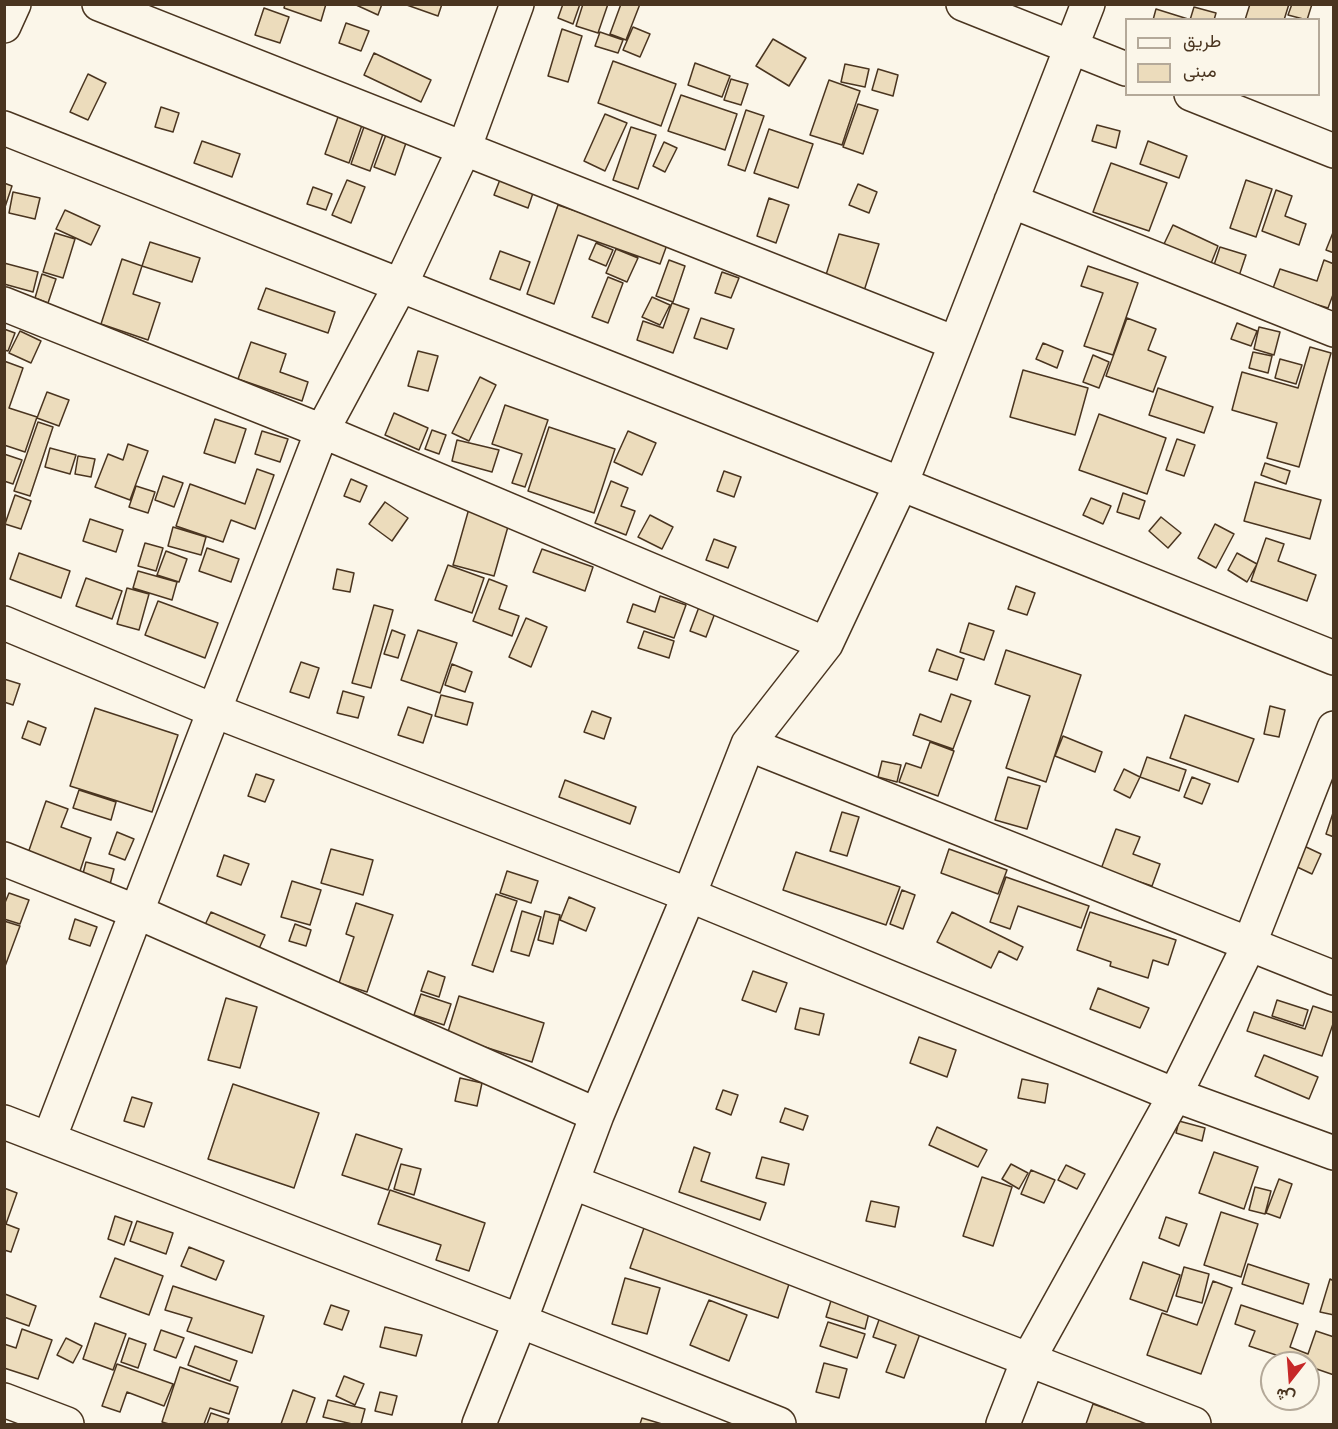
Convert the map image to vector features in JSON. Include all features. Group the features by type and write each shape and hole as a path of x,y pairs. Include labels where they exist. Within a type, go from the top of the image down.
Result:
{"street":[{"path":"4,26 14,4"},
{"path":"99,4 955,343"},
{"path":"49,1139 322,431 400,286 464,149 517,4"},
{"path":"963,4 1125,69"},
{"path":"479,1425 597,1115 690,895 748,744 826,644 900,484 1088,4"},
{"path":"1196,96 1334,151"},
{"path":"4,128 1334,658"},
{"path":"1011,201 1334,330"},
{"path":"4,304 322,431 826,644"},
{"path":"4,623 215,711 690,895 1175,1095 1334,1153"},
{"path":"1003,1425 1028,1360 1175,1095 1250,945 1334,728"},
{"path":"748,744 1334,978"},
{"path":"4,859 137,912 597,1115"},
{"path":"4,1122 779,1425"},
{"path":"572,1182 1194,1425"},
{"path":"4,1400 67,1425"}],"building":[{"path":"285,4 326,4 321,21 284,8"},
{"path":"354,4 382,4 378,15"},
{"path":"404,4 442,4 438,16"},
{"path":"563,4 580,4 573,24 558,18"},
{"path":"583,4 608,4 598,33 576,26"},
{"path":"621,4 640,4 626,40 610,34"},
{"path":"1250,4 1289,4 1285,18 1246,18"},
{"path":"1292,4 1312,4 1308,18 1288,15"},
{"path":"1194,7 1216,13 1215,18 1191,18"},
{"path":"264,8 289,17 280,43 255,35"},
{"path":"1156,9 1185,18 1154,18"},
{"path":"346,23 369,31 361,51 339,43"},
{"path":"633,27 650,34 640,57 623,50"},
{"path":"562,29 582,36 568,82 548,76"},
{"path":"600,32 623,40 618,53 595,46"},
{"path":"773,39 806,58 789,86 756,66"},
{"path":"374,53 431,80 421,102 364,75"},
{"path":"613,61 676,84 661,126 598,103"},
{"path":"695,63 730,76 722,97 688,85"},
{"path":"845,64 869,69 865,87 841,82"},
{"path":"878,69 898,75 893,96 872,90"},
{"path":"88,74 106,83 88,120 70,112"},
{"path":"731,79 748,84 741,105 724,100"},
{"path":"829,80 860,91 842,145 810,135"},
{"path":"681,95 737,114 725,150 668,131"},
{"path":"858,104 878,110 863,154 843,147"},
{"path":"161,107 179,113 173,132 155,127"},
{"path":"746,110 764,116 745,171 728,165"},
{"path":"605,114 627,123 605,171 584,161"},
{"path":"338,117 362,125 349,163 325,154"},
{"path":"365,124 384,131 370,171 351,164"},
{"path":"1097,125 1120,131 1116,148 1092,141"},
{"path":"631,127 656,135 638,189 613,180"},
{"path":"769,129 813,144 798,188 754,173"},
{"path":"387,132 407,140 395,175 374,167"},
{"path":"202,141 240,154 232,177 194,163"},
{"path":"1148,141 1187,156 1179,178 1140,164"},
{"path":"664,142 677,148 665,172 653,166"},
{"path":"1111,163 1167,183 1149,231 1093,212"},
{"path":"501,177 534,190 528,208 494,195"},
{"path":"347,180 365,187 351,223 332,215"},
{"path":"1246,180 1272,189 1256,237 1230,228"},
{"path":"4,183 12,186 5,207 4,207"},
{"path":"858,184 877,192 869,213 849,205"},
{"path":"313,187 332,194 326,210 307,204"},
{"path":"1276,190 1292,196 1285,216 1306,224 1299,245 1262,231"},
{"path":"13,192 40,198 35,219 9,213"},
{"path":"769,198 789,205 776,243 757,236"},
{"path":"558,205 668,242 660,264 578,235 554,304 527,294"},
{"path":"65,210 100,226 91,245 56,229"},
{"path":"1173,225 1218,246 1210,266 1164,244"},
{"path":"1334,230 1334,253 1326,250"},
{"path":"55,233 75,239 63,278 43,272"},
{"path":"839,234 879,244 864,291 825,278"},
{"path":"150,242 200,258 192,282 142,266"},
{"path":"596,243 613,250 606,266 589,259"},
{"path":"1220,247 1246,255 1239,276 1213,268"},
{"path":"616,249 638,258 627,282 606,273"},
{"path":"500,251 530,262 520,290 490,279"},
{"path":"122,259 142,266 133,294 160,303 148,340 101,324"},
{"path":"669,260 685,266 673,302 656,296"},
{"path":"1324,260 1334,264 1334,292 1328,308 1272,291 1280,269 1317,281"},
{"path":"4,263 38,272 33,292 4,284"},
{"path":"1088,266 1138,283 1113,355 1084,346 1103,293 1081,286"},
{"path":"722,272 739,278 731,298 715,293"},
{"path":"42,274 56,279 48,303 35,298"},
{"path":"608,277 623,283 608,323 592,317"},
{"path":"266,288 335,312 328,333 258,309"},
{"path":"652,297 670,305 660,325 642,317"},
{"path":"672,303 689,309 673,353 637,340 643,321 663,328"},
{"path":"701,318 734,329 727,349 694,338"},
{"path":"1127,318 1156,329 1148,350 1166,357 1153,392 1106,376"},
{"path":"1237,323 1257,331 1251,346 1231,339"},
{"path":"1259,327 1280,332 1274,355 1254,349"},
{"path":"4,329 15,333 8,351 4,350"},
{"path":"20,331 41,341 31,363 9,353"},
{"path":"251,342 286,354 280,372 308,382 302,401 238,379"},
{"path":"1043,343 1063,351 1057,368 1036,359"},
{"path":"1310,347 1331,353 1299,467 1267,458 1277,423 1232,410 1242,372 1298,388"},
{"path":"418,351 438,356 428,391 408,386"},
{"path":"1253,352 1272,356 1268,373 1249,368"},
{"path":"1093,355 1109,362 1099,388 1083,382"},
{"path":"1280,359 1302,365 1296,384 1275,378"},
{"path":"4,361 23,368 9,408 37,417 25,452 4,445"},
{"path":"1023,370 1088,388 1075,435 1010,417"},
{"path":"480,377 496,385 469,441 452,433"},
{"path":"1158,388 1213,407 1204,433 1149,415"},
{"path":"47,392 69,400 59,426 37,418"},
{"path":"505,405 548,420 525,487 512,483 522,454 492,444"},
{"path":"394,413 428,428 419,450 385,435"},
{"path":"1099,414 1166,438 1147,494 1079,470"},
{"path":"215,419 246,429 235,463 204,453"},
{"path":"38,422 53,427 30,496 14,491"},
{"path":"549,427 615,449 594,513 528,491"},
{"path":"432,430 446,435 439,454 425,449"},
{"path":"262,431 288,439 280,462 255,454"},
{"path":"628,431 656,443 642,475 614,462"},
{"path":"1177,439 1195,445 1184,476 1166,470"},
{"path":"457,440 499,450 492,472 452,461"},
{"path":"128,444 148,451 130,500 95,487 108,454 123,460"},
{"path":"50,448 76,455 70,474 45,467"},
{"path":"4,454 22,460 13,484 4,481"},
{"path":"78,456 95,459 91,477 75,474"},
{"path":"1265,463 1290,471 1286,484 1261,475"},
{"path":"257,469 274,475 255,529 231,520 223,542 176,526 190,484 245,504"},
{"path":"724,471 741,477 734,497 717,491"},
{"path":"163,476 183,483 174,507 155,500"},
{"path":"351,479 367,486 360,502 344,496"},
{"path":"611,481 628,488 621,506 635,511 626,535 595,523"},
{"path":"1255,482 1321,500 1310,539 1244,521"},
{"path":"136,486 155,492 148,513 129,507"},
{"path":"1123,493 1145,501 1139,519 1117,512"},
{"path":"15,495 31,501 21,529 5,524"},
{"path":"1091,498 1111,506 1103,524 1083,515"},
{"path":"385,502 408,518 392,541 369,524"},
{"path":"470,505 511,516 494,576 453,565"},
{"path":"650,515 673,527 662,549 638,537"},
{"path":"1161,517 1181,533 1168,548 1149,531"},
{"path":"90,519 123,530 116,552 83,541"},
{"path":"1215,524 1234,534 1216,568 1198,558"},
{"path":"173,527 206,537 201,555 168,546"},
{"path":"1266,538 1284,544 1278,561 1316,575 1307,601 1251,581"},
{"path":"714,539 736,547 728,568 706,560"},
{"path":"145,543 163,548 156,571 138,566"},
{"path":"207,548 239,559 231,582 199,571"},
{"path":"542,549 593,567 585,591 533,572"},
{"path":"166,551 187,559 179,582 157,575"},
{"path":"19,553 70,571 61,598 10,579"},
{"path":"1237,553 1257,564 1247,582 1228,570"},
{"path":"448,565 484,578 472,613 435,600"},
{"path":"337,569 354,573 350,592 333,589"},
{"path":"138,571 177,582 172,600 133,588"},
{"path":"86,578 122,591 112,619 76,606"},
{"path":"489,579 507,586 499,609 519,616 512,636 473,621"},
{"path":"1016,586 1035,593 1027,615 1008,609"},
{"path":"127,588 149,594 139,630 117,624"},
{"path":"660,596 686,605 674,638 627,622 633,604 655,612"},
{"path":"158,601 218,623 205,658 145,635"},
{"path":"374,605 393,610 371,688 352,683"},
{"path":"699,607 715,613 706,637 690,631"},
{"path":"526,618 547,627 531,667 509,657"},
{"path":"969,623 994,631 984,660 960,652"},
{"path":"392,630 405,635 398,658 384,654"},
{"path":"418,630 457,643 440,693 401,680"},
{"path":"644,631 674,641 669,658 638,648"},
{"path":"937,649 964,659 957,680 929,671"},
{"path":"1006,650 1081,675 1046,782 1006,768 1030,696 995,684"},
{"path":"301,662 319,668 309,698 290,692"},
{"path":"452,664 472,672 465,692 445,685"},
{"path":"4,679 20,684 13,705 4,702"},
{"path":"343,691 364,697 358,718 337,713"},
{"path":"951,694 971,701 953,749 913,735 920,714 941,722"},
{"path":"441,695 473,703 467,725 435,716"},
{"path":"1270,706 1285,710 1279,737 1264,734"},
{"path":"408,707 432,715 423,743 398,735"},
{"path":"95,708 178,735 152,812 70,786"},
{"path":"592,711 611,718 604,739 584,732"},
{"path":"1185,715 1254,739 1238,782 1170,758"},
{"path":"28,721 46,728 40,745 22,738"},
{"path":"1063,736 1102,752 1095,772 1055,756"},
{"path":"930,742 954,751 938,796 899,782 906,763 921,768"},
{"path":"1147,757 1186,770 1179,791 1140,777"},
{"path":"882,761 901,765 897,782 878,777"},
{"path":"1124,769 1140,777 1130,798 1114,790"},
{"path":"256,774 274,780 265,802 248,796"},
{"path":"1008,777 1040,786 1027,829 995,820"},
{"path":"1192,777 1210,784 1202,804 1184,797"},
{"path":"565,780 636,807 630,824 559,797"},
{"path":"79,790 116,802 111,820 73,808"},
{"path":"46,801 68,809 61,827 91,838 78,877 26,859"},
{"path":"1334,810 1334,837 1326,834"},
{"path":"842,812 859,817 847,856 830,851"},
{"path":"1116,829 1140,837 1133,854 1160,864 1152,886 1101,869"},
{"path":"117,832 134,839 125,860 109,854"},
{"path":"1304,846 1321,854 1312,874 1295,866"},
{"path":"331,849 373,860 363,895 321,883"},
{"path":"949,849 1007,870 998,894 941,873"},
{"path":"796,852 900,887 886,925 783,890"},
{"path":"224,855 249,864 241,885 217,876"},
{"path":"86,862 114,869 109,888 81,881"},
{"path":"507,871 538,881 531,903 500,893"},
{"path":"1006,877 1089,906 1081,928 1018,906 1010,929 990,922"},
{"path":"292,881 321,890 310,925 281,917"},
{"path":"902,890 915,895 903,929 890,924"},
{"path":"9,893 29,900 20,924 4,919 4,905"},
{"path":"496,894 517,901 493,972 472,965"},
{"path":"569,897 595,908 586,931 560,920"},
{"path":"356,903 393,915 367,992 339,983 354,937 346,934"},
{"path":"522,911 541,917 529,956 511,951"},
{"path":"545,911 560,915 553,944 538,940"},
{"path":"211,912 265,935 258,951 204,927"},
{"path":"952,912 1023,947 1017,960 999,951 991,968 937,942"},
{"path":"1090,912 1176,940 1168,965 1153,960 1148,978 1110,966 1111,962 1077,950"},
{"path":"75,919 97,927 90,946 69,939"},
{"path":"4,921 20,926 4,969"},
{"path":"295,924 311,930 306,946 289,941"},
{"path":"428,971 445,977 439,997 421,991"},
{"path":"753,971 787,983 776,1012 742,1000"},
{"path":"1098,988 1149,1008 1140,1028 1090,1009"},
{"path":"421,994 451,1004 444,1025 414,1015"},
{"path":"459,996 544,1023 532,1062 447,1035"},
{"path":"226,998 257,1007 240,1068 208,1060"},
{"path":"1277,1000 1308,1010 1303,1026 1272,1016"},
{"path":"1313,1006 1334,1013 1334,1021 1322,1056 1247,1031 1254,1012 1305,1029"},
{"path":"800,1008 824,1014 819,1035 795,1029"},
{"path":"919,1037 956,1050 947,1077 910,1063"},
{"path":"1264,1055 1318,1077 1309,1099 1255,1076"},
{"path":"460,1078 482,1083 477,1106 455,1101"},
{"path":"1022,1079 1048,1084 1045,1103 1018,1098"},
{"path":"233,1084 319,1113 294,1188 208,1159"},
{"path":"723,1090 738,1095 731,1115 716,1109"},
{"path":"132,1097 152,1103 144,1127 124,1121"},
{"path":"785,1108 808,1116 803,1130 780,1122"},
{"path":"1179,1121 1205,1128 1202,1141 1176,1133"},
{"path":"937,1127 987,1150 978,1167 929,1145"},
{"path":"356,1134 402,1149 388,1190 342,1175"},
{"path":"694,1147 710,1153 701,1181 766,1203 760,1220 679,1192"},
{"path":"1214,1152 1258,1167 1244,1209 1199,1193"},
{"path":"762,1157 789,1164 784,1185 756,1178"},
{"path":"401,1164 421,1169 414,1195 394,1189"},
{"path":"1011,1164 1028,1173 1019,1189 1002,1179"},
{"path":"1066,1165 1085,1174 1077,1189 1058,1180"},
{"path":"1031,1170 1055,1180 1044,1203 1021,1194"},
{"path":"982,1177 1012,1187 993,1246 963,1236"},
{"path":"1279,1179 1292,1184 1280,1218 1266,1213"},
{"path":"1255,1187 1271,1191 1265,1214 1249,1210"},
{"path":"4,1188 17,1193 6,1224 19,1229 11,1252 4,1250"},
{"path":"390,1190 485,1223 469,1271 436,1260 441,1245 378,1224"},
{"path":"871,1201 899,1207 895,1227 866,1221"},
{"path":"1221,1212 1258,1224 1241,1277 1204,1265"},
{"path":"115,1216 132,1222 124,1245 108,1239"},
{"path":"1166,1217 1187,1224 1179,1246 1159,1238"},
{"path":"137,1221 173,1233 166,1254 130,1241"},
{"path":"644,1228 791,1278 778,1318 630,1268"},
{"path":"189,1247 224,1261 216,1280 181,1266"},
{"path":"115,1258 163,1276 149,1315 100,1297"},
{"path":"1143,1262 1180,1275 1167,1312 1130,1299"},
{"path":"1248,1264 1309,1284 1303,1304 1242,1284"},
{"path":"1184,1267 1209,1274 1202,1303 1176,1296"},
{"path":"625,1278 660,1288 647,1334 612,1324"},
{"path":"1330,1279 1334,1281 1334,1315 1320,1312"},
{"path":"1213,1281 1232,1288 1201,1374 1147,1355 1162,1313 1197,1325"},
{"path":"173,1286 264,1316 252,1353 187,1331 192,1318 165,1310"},
{"path":"5,1294 36,1306 29,1326 4,1317"},
{"path":"833,1294 871,1305 865,1329 826,1317"},
{"path":"709,1300 747,1315 729,1361 690,1345"},
{"path":"331,1305 349,1311 342,1330 324,1324"},
{"path":"1241,1305 1298,1324 1290,1347 1300,1351 1264,1351 1249,1346 1255,1331 1235,1324"},
{"path":"880,1317 921,1331 904,1378 886,1372 896,1345 873,1337"},
{"path":"828,1322 865,1334 857,1358 820,1346"},
{"path":"95,1323 126,1334 113,1370 83,1359"},
{"path":"385,1327 422,1335 416,1356 380,1347"},
{"path":"22,1329 52,1340 38,1379 4,1368 4,1344 16,1348"},
{"path":"161,1330 184,1338 176,1358 154,1350"},
{"path":"1316,1331 1334,1337 1334,1375 1320,1370 1320,1351 1309,1351"},
{"path":"66,1338 82,1346 73,1363 57,1355"},
{"path":"129,1338 146,1344 138,1368 121,1362"},
{"path":"195,1346 237,1361 230,1381 188,1365"},
{"path":"824,1363 847,1369 839,1398 816,1392"},
{"path":"117,1364 173,1384 164,1406 127,1392 120,1412 102,1406"},
{"path":"180,1367 238,1387 229,1414 210,1408 204,1424 162,1422"},
{"path":"344,1376 364,1384 355,1405 336,1396"},
{"path":"293,1390 315,1398 306,1424 281,1424"},
{"path":"380,1392 397,1396 392,1415 375,1411"},
{"path":"328,1400 365,1409 361,1424 323,1417"},
{"path":"1093,1404 1148,1423 1148,1424 1086,1424"},
{"path":"211,1413 229,1419 227,1424 207,1424"},
{"path":"642,1418 662,1424 640,1424"}]}
